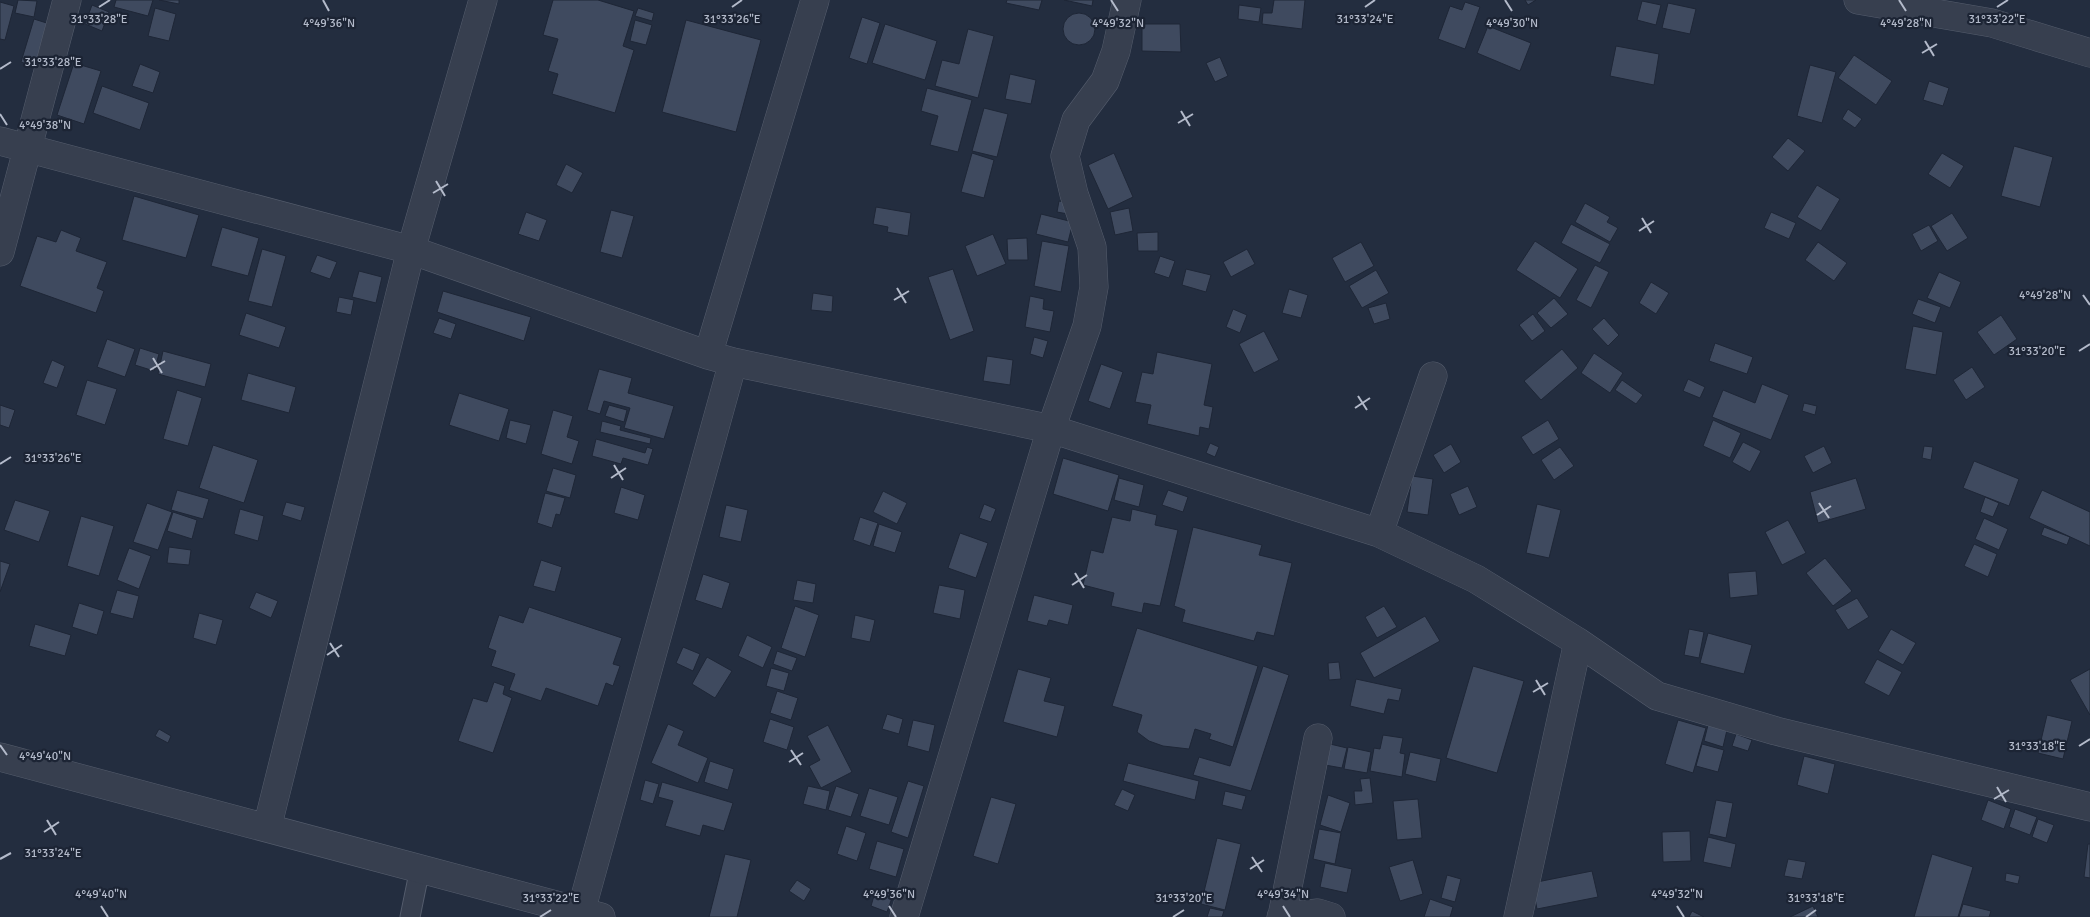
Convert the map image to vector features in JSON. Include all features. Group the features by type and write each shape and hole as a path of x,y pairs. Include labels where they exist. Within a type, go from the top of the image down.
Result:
{"street":[{"path":"0,252 67,0"},
{"path":"267,828 411,250 482,0"},
{"path":"0,757 591,914 721,359 815,0"},
{"path":"904,917 1051,429 1087,326 1094,287 1092,247 1074,194 1065,156 1076,120 1105,81 1116,51 1127,0"},
{"path":"1858,0 1992,23 2090,53"},
{"path":"0,141 411,250 721,359 1051,429 1379,533 1476,579 1578,642 1657,696 1776,731 2090,807"},
{"path":"1379,533 1433,376"},
{"path":"1518,917 1578,642"},
{"path":"1318,738 1281,917 1318,913 1331,917"}],"lane":[{"path":"410,917 420,868"}],"building":[{"path":"18,0 37,1 34,17 15,13"},
{"path":"116,0 153,0 148,16 114,7"},
{"path":"159,0 179,0 179,4"},
{"path":"553,0 598,0 634,11 623,46 634,50 615,113 552,94 558,74 548,71 558,39 543,35"},
{"path":"1007,0 1042,0 1039,10 1006,3"},
{"path":"1064,0 1093,0 1092,6"},
{"path":"1274,0 1305,0 1302,29 1262,24 1263,13 1272,13"},
{"path":"1525,0 1536,0 1528,5"},
{"path":"1642,1 1661,5 1656,25 1637,20"},
{"path":"0,2 14,6 5,40 0,39"},
{"path":"1465,2 1480,7 1465,49 1438,39 1450,6 1462,10"},
{"path":"1668,3 1696,9 1690,34 1662,28"},
{"path":"92,5 109,12 102,31 85,24"},
{"path":"1239,5 1261,8 1259,22 1238,19"},
{"path":"155,8 176,14 169,41 148,36"},
{"path":"638,8 654,13 652,21 635,16"},
{"path":"1079,13 1085,14 1090,18 1094,23 1094,35 1090,40 1085,44 1079,45 1073,44 1068,40 1064,35 1063,29 1064,23 1068,18 1073,14"},
{"path":"862,17 880,23 867,64 849,58"},
{"path":"34,19 53,25 39,68 21,62"},
{"path":"635,20 652,25 646,45 630,41"},
{"path":"686,20 761,40 736,132 662,112"},
{"path":"885,24 937,41 925,80 872,63"},
{"path":"1142,24 1180,24 1181,52 1142,51"},
{"path":"1488,26 1531,43 1520,71 1477,53"},
{"path":"968,29 994,36 978,98 935,86 942,60 959,64"},
{"path":"1616,46 1659,54 1654,85 1610,76"},
{"path":"1854,55 1892,81 1876,105 1838,78"},
{"path":"1220,57 1228,76 1215,82 1206,63"},
{"path":"74,63 101,71 84,124 57,115"},
{"path":"140,64 160,72 153,93 132,86"},
{"path":"1810,65 1836,72 1822,123 1797,116"},
{"path":"1010,74 1036,80 1031,104 1005,99"},
{"path":"1929,81 1949,88 1943,106 1923,100"},
{"path":"102,86 149,103 140,130 93,113"},
{"path":"927,88 972,100 958,152 930,145 938,116 921,111"},
{"path":"984,108 1008,114 997,157 972,151"},
{"path":"1848,109 1862,119 1855,128 1842,119"},
{"path":"1788,138 1805,151 1788,171 1772,157"},
{"path":"2014,146 2053,157 2040,207 2001,196"},
{"path":"972,153 994,160 984,198 961,192"},
{"path":"1114,153 1133,197 1108,209 1088,165"},
{"path":"1942,153 1964,166 1950,188 1928,174"},
{"path":"566,164 583,173 572,193 556,185"},
{"path":"1817,185 1840,199 1821,231 1797,217"},
{"path":"134,196 199,215 186,258 122,240"},
{"path":"1059,201 1070,203 1068,214 1057,212"},
{"path":"1585,203 1610,217 1607,222 1618,228 1610,242 1575,222"},
{"path":"876,207 911,213 908,236 887,232 888,227 873,224"},
{"path":"1129,208 1133,231 1115,235 1110,212"},
{"path":"611,210 634,216 622,258 600,252"},
{"path":"526,212 547,220 539,241 518,234"},
{"path":"1771,212 1796,223 1789,239 1764,228"},
{"path":"1952,213 1968,238 1947,251 1931,226"},
{"path":"1041,214 1073,222 1068,242 1036,234"},
{"path":"1571,224 1610,244 1600,263 1561,243"},
{"path":"1929,225 1938,241 1921,251 1912,234"},
{"path":"222,227 259,238 248,276 211,266"},
{"path":"61,230 81,238 76,251 107,262 97,288 104,291 96,313 20,286 37,236 56,242"},
{"path":"1158,232 1158,251 1138,251 1137,233"},
{"path":"993,234 1006,264 977,276 965,246"},
{"path":"1027,238 1028,260 1008,260 1007,239"},
{"path":"1042,241 1069,246 1061,292 1034,286"},
{"path":"1535,241 1578,269 1560,298 1516,270"},
{"path":"1361,242 1374,266 1345,282 1332,258"},
{"path":"1818,242 1847,263 1834,281 1805,260"},
{"path":"262,249 286,256 272,307 248,301"},
{"path":"1247,249 1255,264 1231,277 1223,262"},
{"path":"317,255 337,262 330,279 310,272"},
{"path":"1160,256 1175,261 1169,278 1154,273"},
{"path":"1595,265 1609,272 1591,308 1576,300"},
{"path":"953,269 974,331 950,340 928,277"},
{"path":"1186,269 1211,275 1206,292 1182,285"},
{"path":"1376,270 1389,293 1362,308 1349,286"},
{"path":"359,271 382,277 376,303 352,297"},
{"path":"1939,272 1961,282 1950,308 1927,298"},
{"path":"1651,282 1669,293 1656,314 1639,303"},
{"path":"1289,289 1308,295 1301,318 1282,313"},
{"path":"443,291 531,317 524,341 437,312"},
{"path":"813,293 833,296 832,312 811,310"},
{"path":"1030,296 1044,299 1043,309 1054,311 1050,332 1025,327"},
{"path":"339,297 354,300 351,315 336,312"},
{"path":"1554,298 1568,314 1551,328 1537,313"},
{"path":"1918,299 1941,307 1935,323 1912,314"},
{"path":"1386,303 1390,319 1374,324 1368,308"},
{"path":"1233,309 1247,315 1240,333 1226,327"},
{"path":"246,313 286,327 279,348 239,335"},
{"path":"1533,314 1545,331 1532,341 1519,325"},
{"path":"2001,315 2017,339 1994,355 1977,332"},
{"path":"439,318 456,324 451,339 433,333"},
{"path":"1604,318 1619,335 1608,346 1592,329"},
{"path":"1913,326 1943,332 1936,375 1905,369"},
{"path":"1264,331 1279,360 1254,373 1239,344"},
{"path":"1034,337 1048,341 1043,358 1030,354"},
{"path":"107,339 135,349 125,377 97,367"},
{"path":"1715,343 1753,357 1747,374 1709,361"},
{"path":"140,348 159,354 154,371 135,365"},
{"path":"1562,349 1578,368 1541,400 1524,381"},
{"path":"163,351 211,364 205,387 158,374"},
{"path":"1157,352 1212,364 1204,405 1213,407 1209,429 1200,427 1199,436 1147,424 1151,405 1135,402 1142,372 1153,374"},
{"path":"1594,353 1623,373 1610,393 1581,373"},
{"path":"987,356 1013,360 1010,385 983,381"},
{"path":"52,360 65,366 57,388 43,383"},
{"path":"1101,364 1123,372 1110,409 1088,401"},
{"path":"1972,367 1985,387 1966,400 1953,380"},
{"path":"599,369 632,378 628,393 674,406 664,439 624,428 630,408 604,401 600,414 587,410"},
{"path":"248,373 296,387 289,413 241,400"},
{"path":"1688,379 1705,387 1700,398 1683,391"},
{"path":"87,380 117,389 105,425 76,415"},
{"path":"1622,380 1643,395 1636,404 1615,390"},
{"path":"1762,384 1789,395 1771,440 1712,417 1723,390 1755,403"},
{"path":"177,390 202,398 188,446 163,439"},
{"path":"459,393 509,409 499,441 449,425"},
{"path":"1804,403 1817,406 1815,415 1802,411"},
{"path":"0,405 15,410 9,428 0,425"},
{"path":"609,405 627,410 624,422 605,416"},
{"path":"553,410 573,416 567,437 579,441 572,464 541,454"},
{"path":"510,420 531,425 526,444 506,438"},
{"path":"1548,420 1559,439 1533,455 1521,437"},
{"path":"1713,420 1741,433 1730,458 1703,446"},
{"path":"602,421 621,426 620,430 651,438 650,444 600,432"},
{"path":"596,439 645,453 647,447 653,449 648,465 623,458 621,464 592,456"},
{"path":"1743,442 1761,451 1750,472 1732,462"},
{"path":"1210,443 1219,447 1215,457 1206,453"},
{"path":"1451,444 1461,462 1444,473 1433,455"},
{"path":"213,445 258,460 244,503 199,488"},
{"path":"1824,446 1832,463 1813,473 1804,456"},
{"path":"1924,446 1933,447 1931,460 1922,458"},
{"path":"1560,447 1574,466 1554,480 1541,460"},
{"path":"1063,458 1119,475 1108,511 1053,494"},
{"path":"1974,461 2019,479 2009,506 1963,488"},
{"path":"553,468 576,475 570,498 546,491"},
{"path":"1412,476 1433,479 1428,515 1407,512"},
{"path":"1119,478 1144,485 1139,507 1114,500"},
{"path":"1856,478 1866,509 1818,523 1810,492"},
{"path":"1468,486 1477,507 1459,515 1450,494"},
{"path":"621,487 645,495 638,520 614,513"},
{"path":"177,490 209,499 203,519 171,510"},
{"path":"1168,490 1188,497 1183,512 1162,505"},
{"path":"2042,490 2090,512 2090,546 2029,518"},
{"path":"883,491 907,503 897,524 873,512"},
{"path":"545,493 565,498 560,515 556,514 552,528 537,523"},
{"path":"1985,497 1999,503 1993,517 1980,512"},
{"path":"15,500 50,511 39,542 4,530"},
{"path":"286,502 305,507 301,521 282,515"},
{"path":"147,503 172,512 158,550 133,542"},
{"path":"984,504 996,509 991,522 979,518"},
{"path":"1537,504 1561,510 1549,558 1526,553"},
{"path":"726,505 748,510 741,542 719,537"},
{"path":"240,509 264,516 258,541 234,534"},
{"path":"1132,509 1157,515 1155,525 1178,530 1160,606 1144,603 1142,613 1111,606 1114,593 1083,585 1091,550 1103,553 1112,517 1130,521"},
{"path":"173,512 197,520 192,539 167,531"},
{"path":"81,516 114,526 99,576 67,566"},
{"path":"860,517 878,523 870,546 853,540"},
{"path":"1984,518 2008,529 1999,550 1975,539"},
{"path":"1788,520 1806,553 1782,565 1765,532"},
{"path":"879,524 902,532 895,553 873,546"},
{"path":"1193,527 1262,545 1259,555 1292,563 1274,636 1257,632 1254,641 1182,622 1185,610 1174,606"},
{"path":"2044,527 2070,537 2067,545 2041,535"},
{"path":"960,533 988,543 976,578 948,568"},
{"path":"1974,544 1997,554 1988,577 1964,566"},
{"path":"169,547 191,550 189,565 167,563"},
{"path":"129,548 151,556 139,589 117,580"},
{"path":"1825,558 1852,591 1833,606 1806,573"},
{"path":"541,560 562,567 555,592 533,586"},
{"path":"0,561 10,564 0,592"},
{"path":"1756,571 1758,595 1730,598 1728,573"},
{"path":"703,574 730,583 722,609 695,600"},
{"path":"797,580 816,584 813,603 793,600"},
{"path":"939,585 965,590 960,619 933,613"},
{"path":"117,590 139,596 133,619 110,613"},
{"path":"256,592 278,601 271,618 249,608"},
{"path":"1034,595 1073,605 1068,625 1049,620 1047,626 1027,621"},
{"path":"1857,598 1869,617 1848,630 1835,610"},
{"path":"79,603 104,611 97,635 72,627"},
{"path":"795,606 819,615 805,657 781,648"},
{"path":"1384,606 1397,627 1377,638 1365,617"},
{"path":"529,607 622,638 613,664 620,666 613,686 606,683 598,706 546,688 541,701 509,690 515,674 491,666 496,651 488,648 499,615 523,623"},
{"path":"199,613 223,620 216,645 193,638"},
{"path":"855,615 875,620 870,642 851,638"},
{"path":"1425,616 1440,641 1374,678 1360,653"},
{"path":"35,624 71,635 65,656 29,646"},
{"path":"1137,628 1258,666 1233,747 1209,739 1211,734 1195,729 1189,749 1163,746 1149,741 1137,732 1142,715 1112,706"},
{"path":"1689,629 1704,632 1699,658 1684,655"},
{"path":"1891,629 1916,643 1903,665 1878,651"},
{"path":"1708,633 1752,645 1744,674 1700,663"},
{"path":"747,635 772,647 763,668 738,656"},
{"path":"683,647 700,654 693,671 676,663"},
{"path":"777,651 797,658 792,671 773,664"},
{"path":"707,657 732,671 715,698 692,684"},
{"path":"1877,659 1902,672 1889,696 1864,683"},
{"path":"1339,662 1341,679 1329,680 1328,663"},
{"path":"1263,666 1289,675 1251,791 1193,775 1199,757 1230,766"},
{"path":"1473,666 1524,681 1497,773 1446,758"},
{"path":"771,668 789,673 784,691 766,686"},
{"path":"1018,669 1051,678 1044,701 1065,706 1057,737 1003,722"},
{"path":"2090,669 2090,715 2070,680"},
{"path":"1356,679 1402,689 1399,701 1388,699 1384,714 1350,706"},
{"path":"494,682 505,686 503,694 512,698 493,753 458,741 473,698 487,702"},
{"path":"777,691 798,698 791,720 770,713"},
{"path":"887,714 903,719 899,734 882,729"},
{"path":"2047,715 2072,721 2063,759 2038,753"},
{"path":"770,719 794,727 787,750 763,742"},
{"path":"913,720 935,725 929,752 907,746"},
{"path":"1678,720 1706,728 1693,773 1665,764"},
{"path":"668,724 684,731 678,745 708,758 698,783 651,763"},
{"path":"828,725 852,772 821,788 809,766 820,760 807,736"},
{"path":"1708,725 1727,730 1723,747 1704,741"},
{"path":"159,729 171,736 168,743 155,736"},
{"path":"1736,734 1752,740 1748,751 1732,746"},
{"path":"1383,735 1403,738 1400,753 1405,754 1402,777 1370,771 1374,748 1380,749"},
{"path":"1330,744 1347,748 1342,768 1325,765"},
{"path":"1702,744 1724,750 1718,772 1696,766"},
{"path":"1348,747 1371,752 1367,773 1344,769"},
{"path":"1410,752 1441,759 1436,782 1405,774"},
{"path":"1804,756 1835,764 1828,794 1797,785"},
{"path":"710,761 734,769 728,790 704,782"},
{"path":"1128,763 1199,781 1195,800 1123,781"},
{"path":"1370,778 1373,803 1355,805 1354,791 1362,791 1360,779"},
{"path":"645,780 659,784 653,804 640,800"},
{"path":"908,781 924,786 908,838 891,832"},
{"path":"662,782 733,803 724,831 703,825 700,836 665,826 673,801 658,797"},
{"path":"808,786 830,791 826,810 803,804"},
{"path":"836,786 859,794 851,817 828,810"},
{"path":"869,788 898,797 889,825 860,816"},
{"path":"1122,789 1135,795 1128,811 1114,805"},
{"path":"1225,791 1246,796 1242,810 1222,805"},
{"path":"1328,795 1350,803 1341,832 1320,825"},
{"path":"991,797 1016,804 998,864 973,856"},
{"path":"1418,799 1422,838 1397,840 1393,801"},
{"path":"1716,800 1733,803 1726,838 1709,834"},
{"path":"1988,800 2011,809 2004,829 1981,820"},
{"path":"2015,809 2037,817 2030,835 2009,827"},
{"path":"2038,819 2054,825 2047,843 2032,837"},
{"path":"846,826 866,833 857,861 837,854"},
{"path":"1319,829 1341,833 1335,864 1313,859"},
{"path":"1690,831 1691,861 1663,862 1662,832"},
{"path":"1708,837 1736,844 1731,868 1703,862"},
{"path":"1217,838 1241,844 1225,910 1201,904"},
{"path":"877,841 904,849 896,877 869,869"},
{"path":"2088,844 2090,844 2090,878 2084,877"},
{"path":"725,854 751,860 737,917 709,917"},
{"path":"1932,854 1973,867 1958,917 1914,917"},
{"path":"1788,859 1806,862 1802,879 1784,876"},
{"path":"1413,860 1423,894 1400,901 1389,867"},
{"path":"1325,863 1352,869 1347,893 1320,887"},
{"path":"1592,871 1598,897 1537,909 1532,883"},
{"path":"2006,873 2020,876 2018,884 2005,881"},
{"path":"1447,875 1461,879 1455,902 1441,898"},
{"path":"797,880 811,889 804,901 789,891"},
{"path":"876,889 893,895 887,912 871,906"},
{"path":"1430,899 1453,907 1450,917 1424,917"},
{"path":"1963,904 1991,911 1989,917 1959,917"},
{"path":"1813,906 1818,917 1790,917"},
{"path":"1210,908 1224,911 1222,917 1207,917"},
{"path":"1692,911 1704,917 1689,917"}]}
